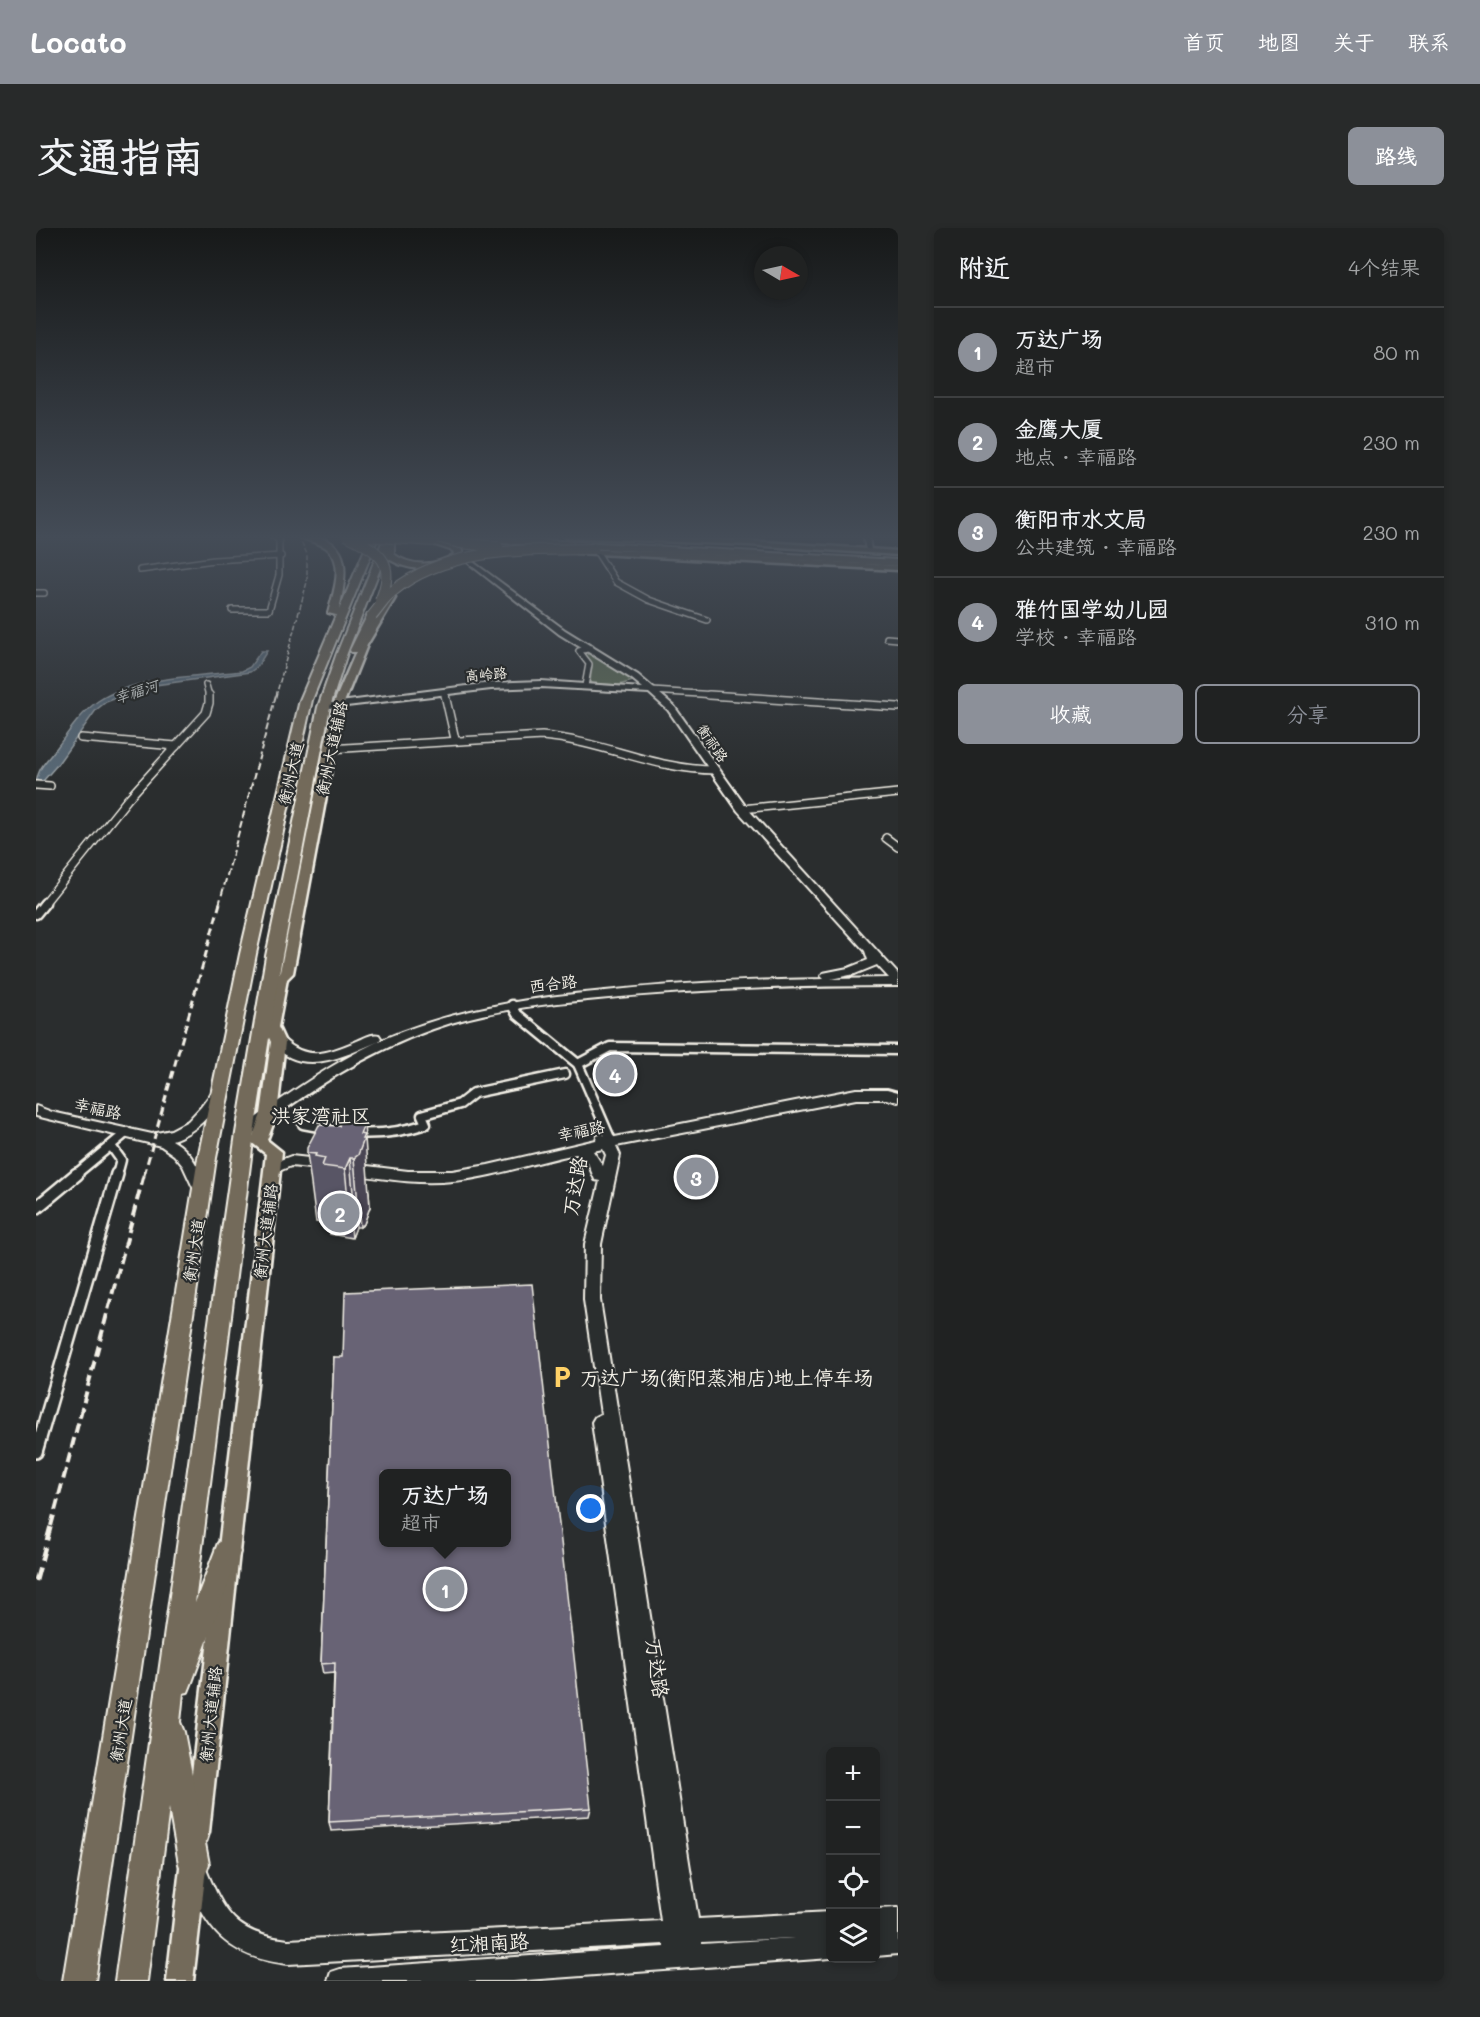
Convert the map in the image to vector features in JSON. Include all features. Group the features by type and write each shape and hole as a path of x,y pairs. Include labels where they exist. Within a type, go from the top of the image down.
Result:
{"highway":[{"path":"324,653 332,617"},
{"name":"衡州大道","path":"79,1981 202,1192 221,1090 248,954 306,700 340,617"},
{"name":"衡州大道","path":"130,1981 167,1714 262,1149 271,1030 304,798 331,706 342,652 356,617"},
{"path":"331,706 337,688 372,617"},
{"path":"194,1864 167,1714 227,1552"}],"main road":[{"name":"衡州大道辅路","path":"180,1981 227,1552 262,1149 269,1114 271,1030 281,978 286,973 329,749 331,706 379,617"}],"street":[{"name":"衡祁路","path":"543,617 678,708 746,808 886,960 897,977"},
{"path":"698,617 707,620"},
{"path":"887,638 898,639"},
{"path":"585,686 589,664 579,651 590,648"},
{"name":"高岭路","path":"331,706 444,692 541,684 654,692"},
{"path":"36,914 127,800 210,707 206,685"},
{"path":"444,692 455,739"},
{"path":"654,692 898,707"},
{"name":"衡祁路","path":"654,692 671,708 715,770 746,808 870,950 897,977"},
{"path":"329,749 360,749 455,739 550,737 669,768 693,771 715,770"},
{"path":"81,738 176,746"},
{"path":"36,785 47,786"},
{"path":"746,808 898,793"},
{"path":"886,838 898,847"},
{"path":"827,976 872,964 874,960 870,950"},
{"name":"西合路","path":"271,1030 293,1055 303,1058 322,1058 340,1053 402,1026 446,1012 509,998 681,981 827,976 897,977"},
{"name":"西合路","path":"269,1114 292,1095 370,1049 450,1019 512,1005 682,988 868,982 897,977"},
{"path":"512,1005 517,1014 578,1064 610,1143"},
{"path":"578,1064 610,1047 898,1050"},
{"path":"345,1132 381,1134 412,1129 426,1124 422,1115 460,1104 474,1093 565,1074"},
{"path":"154,1138 179,1134 196,1123 209,1109 221,1090"},
{"name":"幸福路","path":"262,1149 281,1162 291,1160 421,1175 463,1175 578,1149 856,1094 898,1095"},
{"name":"幸福路","path":"40,1113 154,1138"},
{"path":"303,1124 337,1131 333,1141"},
{"path":"36,1208 127,1132"},
{"path":"154,1138 172,1145 186,1157 202,1192"},
{"name":"幸福路","path":"262,1149 326,1156 421,1175 481,1167 610,1143"},
{"name":"万达路","path":"610,1143 600,1176 586,1244 583,1300 685,1957"},
{"name":"万达路","path":"610,1143 593,1244 592,1300 648,1710"},
{"path":"36,1452 121,1160 111,1146"},
{"path":"578,1149 588,1154 596,1162 600,1176"},
{"name":"红湘南路","path":"194,1864 205,1899 223,1925 246,1944 266,1951 288,1952 826,1924"},
{"path":"880,1922 898,1920"},
{"path":"880,1944 898,1942"},
{"name":"红湘南路","path":"340,1981 826,1947"}],"green space":[{"path":"590,650 633,681 619,685 590,683 592,665 583,652"}],"water":[{"path":"261,651 267,651 257,667 250,672 148,686 106,702 96,710 57,765 36,789 42,766 76,722 98,701 113,693 148,682 242,671 250,667"}],"building":[{"path":"341,1120 364,1124 360,1134 364,1135 362,1139 364,1139 358,1155 350,1158 345,1169 322,1166 325,1158 307,1153 307,1148 319,1125 339,1126"},
{"path":"532,1284 591,1808 329,1822 335,1663 321,1664 334,1357 343,1357 345,1292"}],"railway":[{"path":"276,696 298,617"},
{"path":"219,905 276,695"},
{"path":"144,1175 220,903"},
{"path":"51,1526 144,1174"},
{"path":"36,1581 51,1525"}],"place":[{"name":"雅竹国学幼儿园","path":"615,1074"},
{"name":"衡阳市水文局","path":"696,1177"},
{"name":"金鹰大厦","path":"340,1213"},
{"name":"万达广场(衡阳蒸湘店)地上停车场","path":"562,1377"},
{"name":"万达广场","path":"445,1589"}],"district":[{"name":"洪家湾社区","path":"321,1115"}],"water label":[{"name":"幸福河","path":"136,691"}]}
